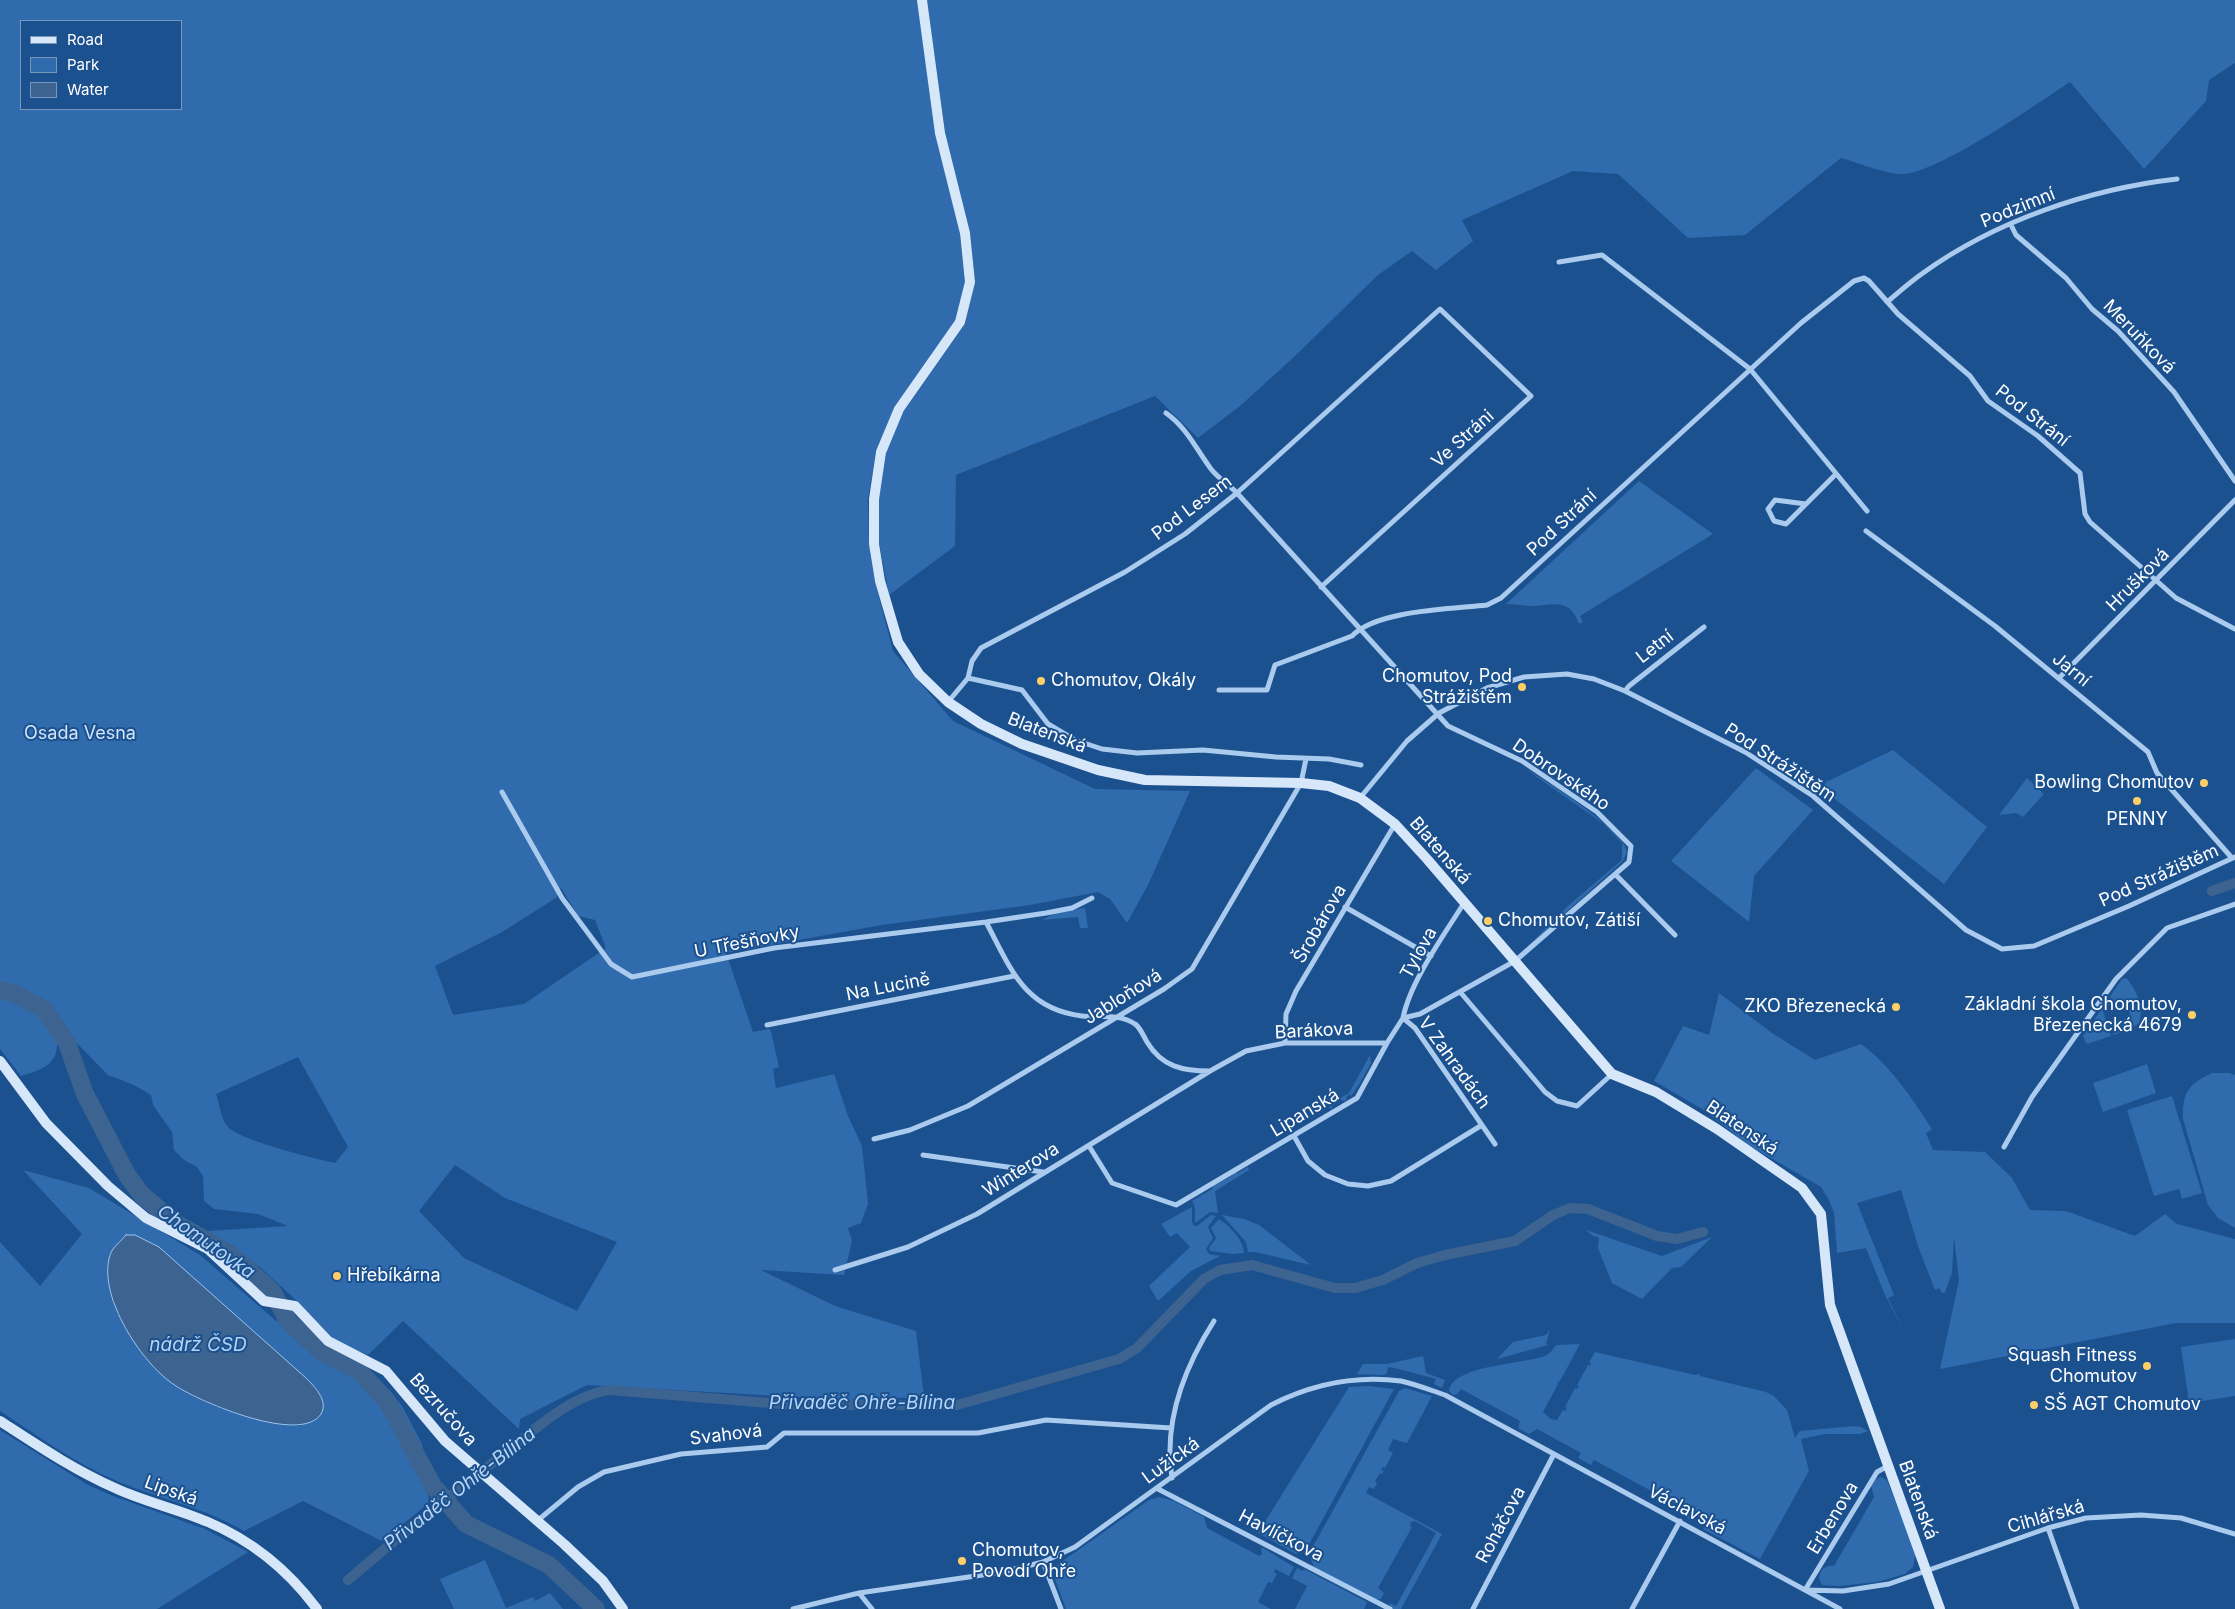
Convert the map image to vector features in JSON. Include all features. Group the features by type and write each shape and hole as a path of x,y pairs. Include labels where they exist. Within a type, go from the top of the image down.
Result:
{"street":[{"name":"Blatenská","path":"922,0 940,133 966,233 970,282 960,322 900,409 880,452 874,499 875,553 880,581 898,642 919,674 948,702 981,724 1022,744 1098,770 1145,780 1301,783 1329,786 1360,798 1395,824 1612,1074 1656,1092 1717,1129 1802,1188 1821,1214 1830,1305 1940,1609"},
{"name":"Podzimní","path":"1887,302 1923,273 1978,239 2011,224 2053,208 2104,193 2153,182 2177,179"},
{"name":"Meruňková","path":"2011,224 2016,235 2066,278 2092,308 2118,331 2174,392 2235,481"},
{"path":"1559,262 1602,255 1750,369 1867,511"},
{"name":"Pod Strání","path":"1358,629 1380,618 1488,605 1501,598 1801,323 1854,281 1864,278 1869,280 1898,314 1970,376 1988,401 2038,436 2080,473 2085,514 2090,522 2176,598 2235,629"},
{"name":"Pod Lesem","path":"948,702 968,678 972,661 981,648 1125,572 1186,534 1237,493 1440,309"},
{"name":"Ve Stráni","path":"1321,587 1531,396 1440,309"},
{"name":"Dobrovského","path":"1166,413 1177,421 1190,436 1212,470 1237,493 1358,629 1438,713 1448,726 1522,761 1597,812 1631,846 1629,862 1515,961"},
{"path":"1806,504 1775,500 1768,509 1774,520 1786,524 1806,504 1836,474"},
{"name":"Hrušková","path":"2059,678 2235,500"},
{"name":"Jarní","path":"1866,531 1995,626 2148,752 2157,773 2233,858"},
{"name":"Letní","path":"1625,691 1628,686 1704,627"},
{"path":"1219,690 1267,690 1275,665 1352,636 1358,629"},
{"name":"Pod Strážištěm","path":"1360,798 1407,741 1438,713 1487,688 1524,677 1567,674 1594,679 1625,691 1745,752 1812,796 1966,930 2002,949 2034,946 2129,906 2233,858"},
{"path":"968,678 1022,690 1048,724 1075,740 1102,749 1137,753 1203,750 1306,759 1329,759 1361,765"},
{"name":"Jabloňová","path":"874,1139 910,1130 968,1106 1119,1016 1192,969 1301,783 1306,759"},
{"name":"U Třešňovky","path":"502,792 562,898 610,964 632,977 774,948 986,922 1072,908 1092,898"},
{"name":"Šrobárova","path":"1285,1044 1286,1014 1296,992 1395,824"},
{"path":"1614,874 1675,935"},
{"name":"Tylova","path":"1403,1018 1406,1005 1431,956 1464,903"},
{"path":"2004,1147 2032,1097 2116,979 2167,928 2235,904"},
{"path":"1345,907 1431,956"},
{"path":"986,922 1014,976 1022,986 1052,1009 1083,1016 1119,1016"},
{"path":"1403,1018 1420,1014 1515,961"},
{"name":"Na Lucině","path":"767,1025 1014,976"},
{"path":"1460,993 1545,1092 1558,1101 1577,1106 1612,1074"},
{"name":"Barákova","path":"1119,1016 1137,1024 1154,1053 1169,1064 1186,1070 1210,1070 1246,1051 1285,1044 1387,1042"},
{"name":"Lipanská","path":"1089,1146 1112,1183 1176,1205 1356,1098 1387,1042 1403,1018"},
{"name":"V Zahradách","path":"1403,1018 1416,1028 1496,1144"},
{"name":"Bezručova","path":"0,1061 46,1123 108,1186 146,1218 208,1249 264,1301 295,1306 328,1341 386,1371 445,1441 538,1521 603,1581 624,1609"},
{"name":"Winterova","path":"835,1270 908,1247 977,1214 1210,1070"},
{"name":"V Zahradách","path":"1294,1136 1308,1160 1325,1175 1348,1184 1368,1186 1391,1181 1482,1125"},
{"path":"923,1155 1043,1172"},
{"path":"1172,1478 1169,1457 1171,1428 1182,1381 1198,1346 1214,1322"},
{"name":"Lužická","path":"793,1609 860,1593 1003,1572 1043,1562 1075,1547 1158,1489 1271,1405 1297,1392 1336,1381 1372,1379 1402,1382 1444,1395 1554,1454"},
{"name":"Lipská","path":"0,1420 92,1478 116,1489 208,1522 252,1545 272,1559 291,1577 317,1609"},
{"name":"Svahová","path":"538,1521 578,1487 604,1472 681,1454 767,1447 784,1433 978,1433 1046,1420 1171,1428"},
{"name":"Václavská","path":"1554,1454 1840,1609"},
{"name":"Roháčova","path":"1473,1609 1554,1454"},
{"name":"Erbenova","path":"1805,1590 1877,1472 1888,1466"},
{"name":"Havlíčkova","path":"1158,1489 1390,1609"},
{"name":"Cihlářská","path":"1928,1572 2048,1528 2086,1518 2141,1515 2181,1518 2235,1534"},
{"path":"1632,1609 1680,1521"},
{"path":"2048,1528 2077,1609"},
{"path":"1043,1562 1061,1609"},
{"name":"Václavská","path":"1805,1590 1844,1591 1889,1584 1928,1572"},
{"path":"860,1593 872,1609"}],"green space":[{"name":"Osada Vesna","path":"0,0 917,0 960,234 965,281 956,320 895,406 876,451 868,499 869,544 875,582 893,651 953,721 1095,789 1190,791 1148,885 1127,923 1110,899 1098,892 1030,905 882,925 726,953 753,1032 769,1029 771,1031 779,1067 773,1069 776,1088 834,1074 848,1116 862,1146 868,1204 861,1223 848,1228 852,1241 844,1275 761,1270 835,1306 916,1331 924,1397 848,1400 587,1385 520,1419 519,1429 403,1321 368,1355 331,1339 297,1301 261,1268 207,1231 288,1226 258,1214 214,1209 204,1201 203,1176 197,1167 184,1160 174,1150 172,1132 153,1105 151,1095 134,1085 108,1075 62,1028 58,1035 56,1054 49,1064 21,1076 0,1049","holes":["561,888 578,916 595,920 606,948 524,1004 453,1015 435,966 502,932 556,898","298,1057 348,1147 335,1163 247,1138 228,1127 222,1115 216,1094","455,1165 505,1198 617,1242 577,1311 464,1258 419,1211"]},
{"path":"927,0 2235,0 2235,63 2209,80 2206,101 2144,169 2070,82 1960,152 1915,172 1893,173 1841,158 1745,235 1688,238 1618,174 1573,171 1462,220 1473,241 1436,270 1412,251 1378,275 1294,357 1240,406 1198,438 1155,396 956,475 955,546 889,595 879,543 878,500 885,454 904,411 965,324 975,282 970,232 945,132"},
{"path":"1639,481 1713,534 1580,616 1583,622 1579,624 1571,610 1561,605 1506,604"},
{"path":"1893,750 1987,827 1944,884 1822,789 1826,782"},
{"path":"1524,768 1565,794 1602,823"},
{"path":"1756,768 1813,810 1754,876 1749,922 1671,861"},
{"path":"2027,778 2044,794 2023,817 2016,813 1999,815"},
{"path":"1605,826 1623,843 1627,852 1623,861 1521,953 1569,905 1622,860 1622,843"},
{"path":"1085,908 1088,928 1080,928 1078,917 1042,920 1057,912"},
{"path":"2126,978 2133,987 2140,1005 2141,1017 2139,1023 2114,1035 2110,1024 2131,1017 2125,1000 2105,1007 2103,1011 2111,1036 2087,1044 2083,1036 2122,979"},
{"path":"1719,993 1772,1033 1815,1060 1861,1044 1882,1062 1917,1106 1932,1129 1926,1133 1933,1150 1985,1152 2012,1178 2030,1210 2066,1211 2135,1236 2165,1214 2177,1224 2235,1239 2235,1323 2176,1323 1940,1369 1959,1280 1954,1237 1952,1273 1945,1292 1942,1293 1939,1288 1935,1290 1918,1246 1901,1190 1857,1203 1894,1295 1888,1298 1904,1331 1885,1295 1866,1248 1837,1253 1834,1213 1821,1187 1750,1146 1702,1109 1654,1081 1683,1026 1709,1035"},
{"path":"1370,1055 1371,1063 1351,1096 1349,1094 1346,1098 1347,1100 1341,1100 1333,1105 1331,1110 1328,1105 1349,1093"},
{"path":"2147,1064 2156,1093 2103,1112 2093,1083"},
{"path":"2212,1073 2235,1075 2235,1228 2218,1218 2208,1205 2183,1119 2185,1096 2188,1090 2197,1081"},
{"path":"2172,1096 2202,1193 2182,1199 2179,1189 2154,1196 2127,1110"},
{"path":"1248,1167 1249,1170 1215,1191 1218,1213 1210,1212 1195,1223 1195,1208 1192,1201 1212,1189 1213,1183 1217,1184 1233,1175 1233,1171 1238,1173"},
{"path":"23,1170 89,1188 200,1255 275,1320 377,1377 402,1406 422,1444 429,1503 382,1541 303,1501 244,1531 214,1516 103,1475 58,1449 0,1411 0,1242 40,1286 82,1234","holes":["240,1320 306,1378 301,1426 285,1424 236,1414 205,1402 172,1383 146,1356"]},
{"path":"1192,1207 1192,1222 1194,1226 1197,1226 1211,1215 1216,1216 1208,1227 1213,1238 1206,1249 1209,1254 1220,1256 1191,1271 1158,1301 1149,1286 1190,1247 1177,1233 1170,1237 1161,1224"},
{"path":"1222,1215 1244,1219 1259,1225 1311,1265 1248,1252 1246,1242"},
{"path":"1219,1219 1235,1233 1244,1253 1233,1254 1210,1251 1209,1248 1216,1238 1211,1228"},
{"path":"1586,1230 1662,1256 1712,1237 1681,1267 1672,1268 1642,1299 1612,1283 1598,1248 1599,1237 1593,1236"},
{"path":"1550,1329 1546,1344 1548,1345 1497,1359 1513,1342 1546,1335"},
{"path":"2235,1339 2235,1396 2189,1403 2181,1347"},
{"path":"1580,1344 1560,1381 1557,1383 1543,1412 1551,1419 1557,1420 1563,1410 1565,1411 1567,1408 1565,1407 1575,1388 1577,1389 1579,1386 1577,1385 1588,1365 1590,1366 1591,1363 1589,1362 1595,1352 1695,1375 1700,1374 1700,1376 1766,1392 1774,1396 1787,1410 1795,1438 1800,1431 1854,1426 1868,1431 1860,1434 1825,1434 1801,1439 1809,1471 1760,1559 1703,1529 1706,1521 1696,1515 1692,1521 1680,1514 1683,1508 1594,1460 1591,1465 1578,1458 1581,1453 1537,1429 1529,1434 1518,1428 1520,1421 1461,1389 1457,1394 1453,1395 1449,1391 1453,1382 1475,1371 1545,1356 1556,1345"},
{"path":"1423,1356 1426,1373 1445,1380 1442,1388 1434,1384 1436,1379 1395,1368 1388,1367 1387,1373 1384,1375 1357,1374 1363,1364 1387,1364"},
{"path":"1369,1386 1394,1389 1307,1548 1296,1554 1258,1533 1349,1387"},
{"path":"1405,1388 1432,1396 1407,1443 1393,1439 1388,1450 1393,1453 1385,1468 1383,1467 1381,1470 1384,1471 1382,1474 1380,1473 1375,1481 1377,1483 1374,1489 1369,1487 1366,1493 1442,1534 1401,1609 1391,1609 1389,1603 1396,1606 1436,1533 1415,1521 1411,1522 1410,1526 1412,1527 1378,1588 1384,1593 1381,1599 1375,1600 1316,1570 1311,1560 1311,1550 1399,1391"},
{"path":"0,1430 88,1485 205,1529 248,1552 157,1609 0,1609"},
{"path":"1881,1477 1887,1480 1916,1553 1913,1567 1905,1574 1877,1582 1838,1586 1822,1585 1819,1579 1820,1573 1825,1567 1834,1566 1874,1497 1871,1485 1874,1480"},
{"path":"1159,1497 1174,1501 1204,1517 1207,1528 1259,1556 1262,1554 1261,1549 1263,1548 1294,1567 1289,1576 1275,1569 1274,1572 1277,1574 1272,1583 1268,1582 1258,1602 1271,1609 1066,1609 1055,1579 1057,1565 1149,1500"},
{"path":"485,1560 506,1608 533,1597 535,1601 550,1593 563,1609 454,1609 440,1579"},
{"path":"1297,1568 1303,1571 1304,1569 1367,1602 1364,1609 1295,1609 1307,1586 1292,1578"}],"water":[{"name":"nádrž ČSD","path":"126,1235 135,1235 159,1247 306,1378 322,1399 323,1409 321,1414 310,1422 293,1425 250,1418 188,1393 158,1371 141,1352 126,1330 109,1287 108,1263 110,1255"}],"waterway":[{"name":"Přivaděč Ohře-Bílina","path":"2212,891 2235,883"},
{"name":"Chomutovka","path":"0,990 13,993 44,1009 67,1043 85,1094 127,1175 142,1195 174,1222 230,1254 272,1291 288,1321 323,1353 359,1371 387,1401 433,1486 466,1524 549,1565 596,1609"},
{"name":"Přivaděč Ohře-Bílina","path":"348,1580 423,1517 538,1426 566,1407 595,1393 610,1390 794,1405 957,1405 1119,1359 1137,1348 1204,1279 1220,1270 1252,1265 1335,1288 1355,1288 1383,1280 1417,1263 1445,1255 1515,1241 1553,1215 1570,1208 1588,1209 1657,1236 1677,1239 1703,1232"}],"place":[{"name":"Chomutov, Okály","path":"1041,681"},
{"name":"Chomutov, Pod Strážištěm","path":"1522,687"},
{"name":"Bowling Chomutov","path":"2204,783"},
{"name":"PENNY","path":"2137,801"},
{"name":"Chomutov, Zátiší","path":"1488,921"},
{"name":"ZKO Březenecká","path":"1896,1007"},
{"name":"Základní škola Chomutov, Březenecká 4679","path":"2192,1015"},
{"name":"Hřebíkárna","path":"337,1276"},
{"name":"Squash Fitness Chomutov","path":"2147,1366"},
{"name":"SŠ AGT Chomutov","path":"2034,1405"},
{"name":"Chomutov, Povodí Ohře","path":"962,1561"}]}
